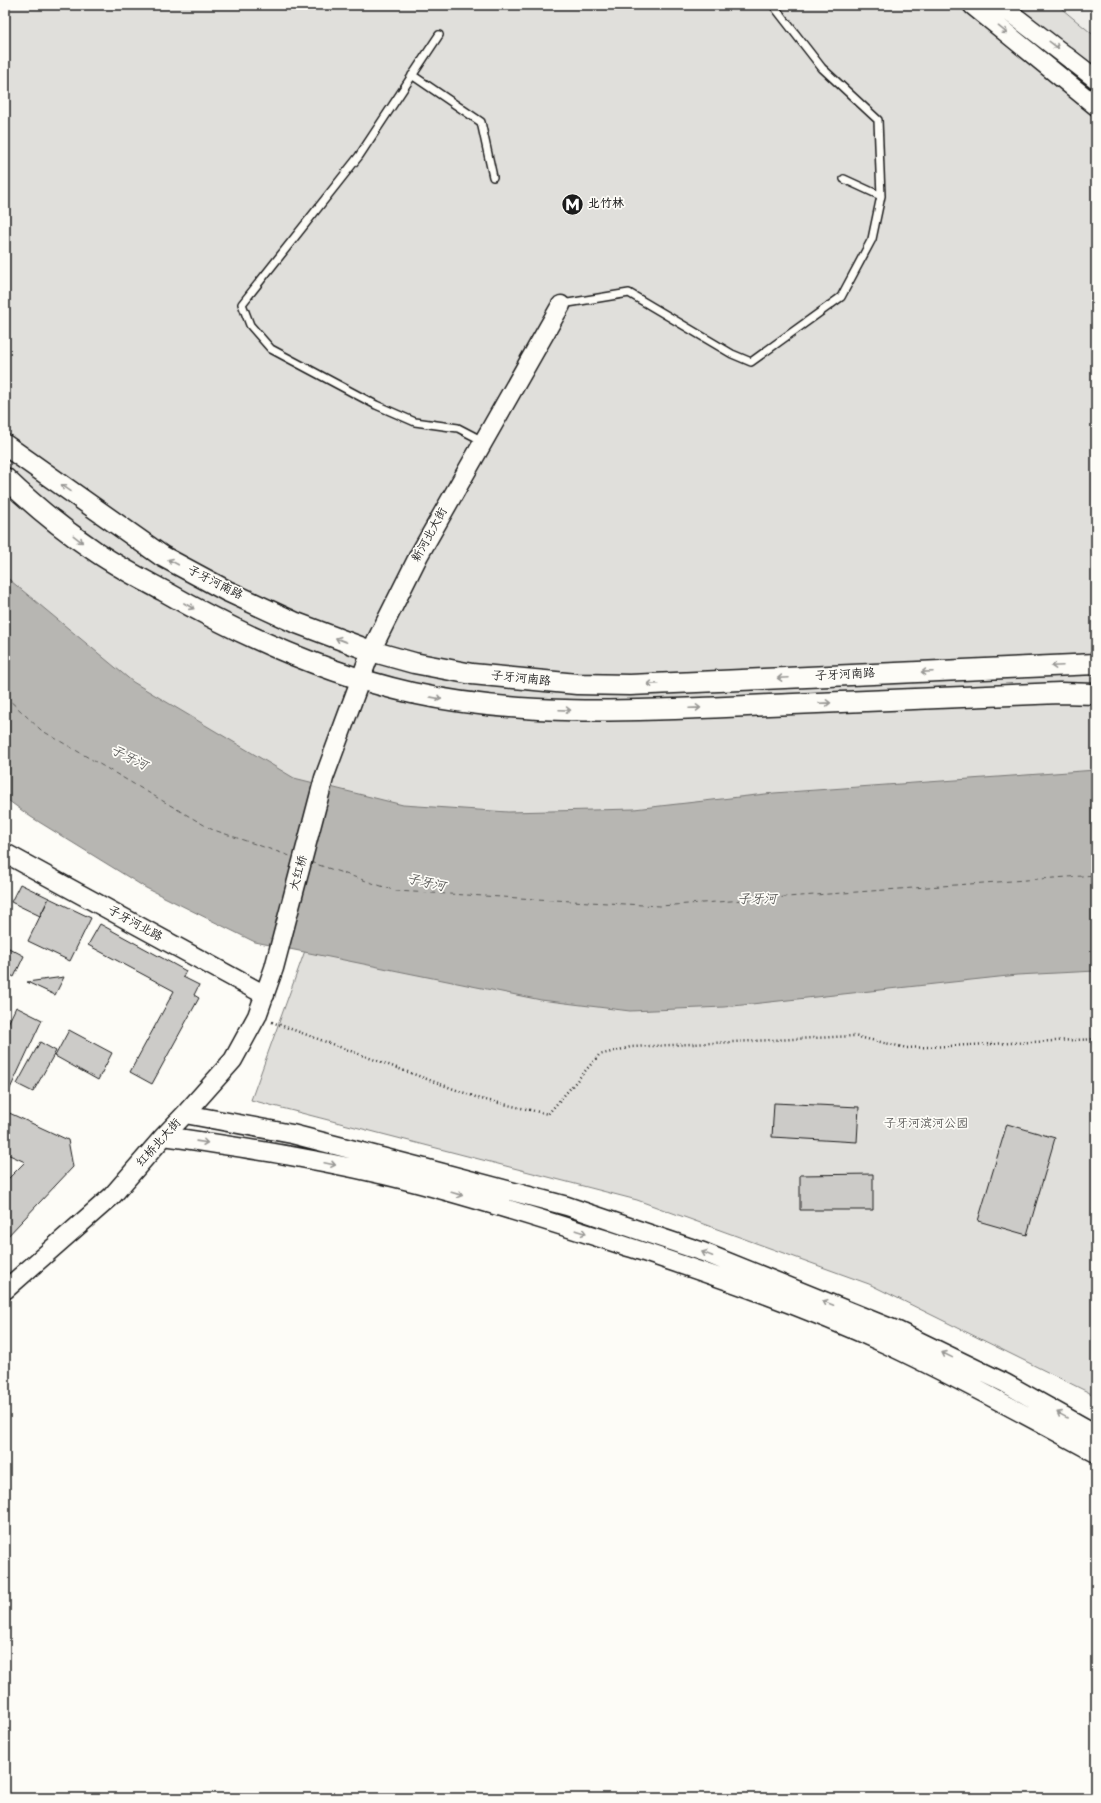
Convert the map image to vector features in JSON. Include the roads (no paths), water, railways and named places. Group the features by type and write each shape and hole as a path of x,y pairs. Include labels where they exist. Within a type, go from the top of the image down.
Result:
{"main road":[{"name":"子牙河南路","path":"5,445 162,556 247,600 294,622 371,651 405,661 472,674 530,681 630,685 1096,664"},
{"path":"5,478 27,499 92,550 208,617 266,645 310,662 360,679 450,700 519,709 583,711 1060,693 1096,694"},
{"path":"398,689 387,680 387,671 392,663 396,661 405,661"}],"street":[{"path":"972,5 1096,106"},
{"path":"1000,5 1096,79"},
{"name":"新河北大街","path":"324,778 371,651 419,555 561,304"},
{"name":"大红桥","path":"274,968 324,778"},
{"name":"子牙河北路","path":"5,853 265,994"},
{"name":"红桥北大街","path":"5,1290 112,1196 233,1060 256,1016 274,968"},
{"path":"185,1114 292,1134 567,1206 703,1252 898,1331 1005,1383 1096,1434"},
{"path":"164,1136 279,1153 412,1182 554,1223 688,1267 766,1295 887,1345 992,1397 1096,1453"}],"lane":[{"path":"561,304 629,293 732,354 751,362 841,297 872,239 881,196 878,120 822,68 773,5"},
{"path":"439,35 359,156 242,304 250,325 271,349 376,405 415,422 458,428 483,441"},
{"path":"412,75 481,122 493,177"},
{"path":"844,179 881,196"}],"water":[{"name":"子牙河","path":"5,576 133,682 294,778 403,805 508,812 634,809 774,793 1096,770 1096,971 1017,975 724,1007 630,1011 541,1000 255,942 146,888 31,817 5,798"}],"place":[{"name":"北竹林","path":"573,204"}],"park label":[{"name":"子牙河滨河公园","path":"926,1124"}]}
